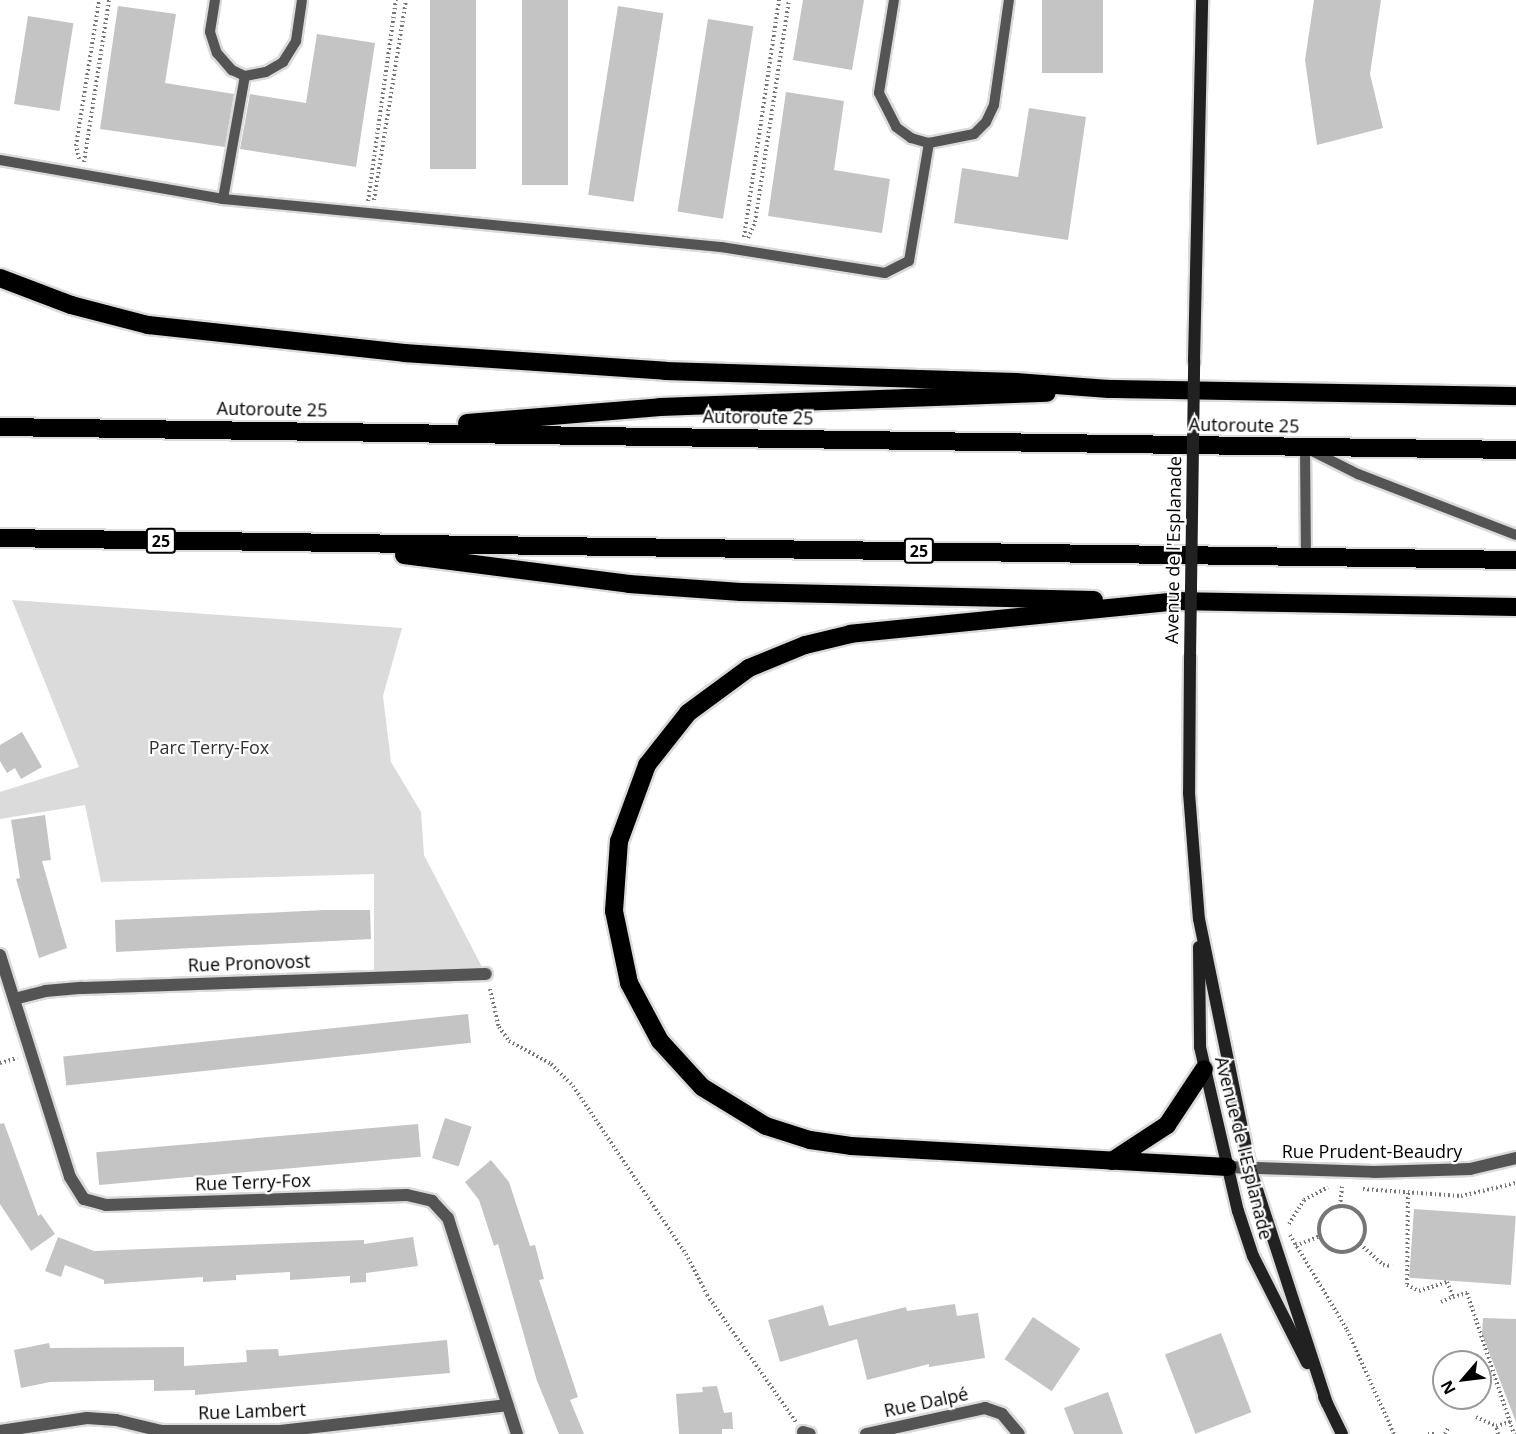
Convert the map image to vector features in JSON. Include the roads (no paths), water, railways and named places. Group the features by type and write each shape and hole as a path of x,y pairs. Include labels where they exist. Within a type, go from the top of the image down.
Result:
{"highway":[{"path":"0,278 125,320 303,345 665,371 1016,382 1109,389"},
{"path":"370,431 660,407 1109,389 1516,396"},
{"name":"Autoroute 25","path":"0,427 1516,450"},
{"name":"25","path":"0,538 1516,560"},
{"path":"322,544 629,584 729,591 892,598 1516,607"},
{"path":"1179,601 873,631 815,642 767,660 712,692 666,738 634,793 616,857 615,928 636,1000 672,1057 702,1087 734,1110 774,1130 836,1145 1227,1167"},
{"path":"1112,1161 1167,1125 1204,1069"}],"street":[{"name":"Avenue de l'Esplanade","path":"1202,0 1194,360 1189,793 1199,919 1200,1047 1227,1167 1253,1256 1342,1434"},
{"name":"Avenue de l'Esplanade","path":"1199,919 1250,1168 1327,1403"},
{"name":"Rue Terry-Fox","path":"0,955 70,1177 84,1199 106,1205 407,1195 432,1201 448,1218 517,1434"},
{"name":"Rue Pronovost","path":"14,999 45,991 72,989 486,974"},
{"name":"Rue Prudent-Beaudry","path":"1227,1167 1374,1172 1460,1169 1516,1158"},
{"name":"Rue Lambert","path":"0,1431 87,1418 116,1420 161,1433 280,1431 508,1405"},
{"name":"Rue Dalpé","path":"866,1434 985,1407 1002,1414 1019,1434"}],"lane":[{"path":"215,0 210,32 217,52 232,70 245,76 266,72 283,62 296,41 302,0"},
{"path":"894,0 879,93 896,127 911,138 929,143 974,134 986,122 994,105 1009,0"},
{"path":"223,200 245,76"},
{"path":"0,160 223,200 721,247 885,273 909,261 929,143"},
{"path":"1306,556 1305,447 1358,474 1516,535"}],"park label":[{"name":"Parc Terry-Fox","path":"209,747"}]}
